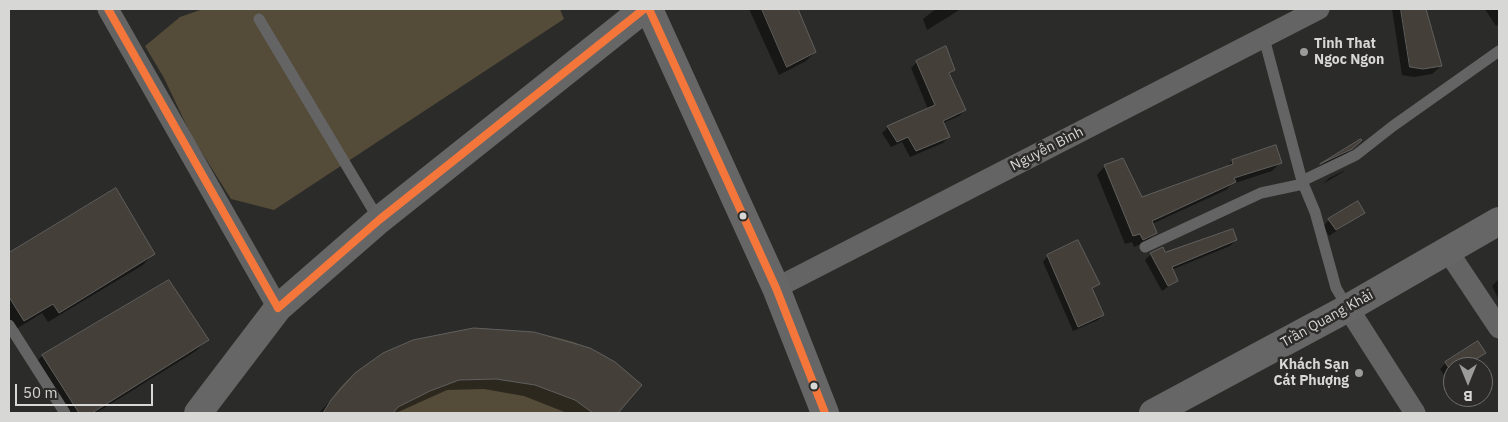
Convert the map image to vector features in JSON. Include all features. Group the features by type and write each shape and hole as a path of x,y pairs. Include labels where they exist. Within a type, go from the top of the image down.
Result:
{"street":[{"path":"108,9 278,308"},
{"path":"198,413 278,308 379,220 644,9"},
{"path":"649,9 776,288 825,413"},
{"name":"Nguyễn Bình","path":"776,288 1319,9"},
{"name":"Trần Quang Khải","path":"1152,413 1348,308 1499,221"},
{"path":"1448,250 1499,328"},
{"path":"1348,308 1416,413"}],"lane":[{"path":"258,20 379,220"},
{"path":"1264,38 1302,182 1315,212 1336,288 1348,308"},
{"path":"1145,247 1261,193 1302,182 1356,155 1393,126 1499,51"},
{"path":"9,326 65,413"}],"shaded area":[{"path":"203,9 560,9 564,19 274,210 231,199 192,137 164,78 145,46 180,17"},
{"path":"474,328 528,332 565,339 582,345 615,362 642,385 618,413 323,413 336,393 352,376 388,352 429,337"}],"building":[{"path":"762,9 798,9 816,52 787,67"},
{"path":"1401,9 1426,9 1442,66 1423,69 1410,67"},
{"path":"946,46 955,70 949,73 966,110 943,121 950,137 916,151 908,137 897,142 887,126 935,105 916,61"},
{"path":"1361,139 1352,149 1320,164"},
{"path":"1276,145 1282,163 1234,178 1236,182 1152,221 1157,233 1143,240 1140,234 1133,236 1104,165 1123,158 1142,197 1233,164 1232,160"},
{"path":"116,188 155,254 59,313 53,304 24,321 9,297 9,253"},
{"path":"1358,201 1365,213 1336,230 1328,219"},
{"path":"1233,229 1237,240 1172,267 1178,281 1168,286 1150,253 1163,247 1165,252"},
{"path":"1078,240 1100,284 1092,288 1104,315 1078,327 1047,255"},
{"path":"169,280 209,340 92,413 79,413 42,355"},
{"path":"474,328 534,332 590,348 615,362 642,385 618,413 593,413 575,400 535,385 496,379 459,380 430,391 398,407 393,413 323,413 331,400 355,373 383,353 413,340"},
{"path":"1478,341 1486,353 1479,357 1453,357"}],"transit line":[{"path":"108,9 278,308"},
{"path":"278,308 379,220 644,9"},
{"path":"649,9 776,288 825,413"}],"place":[{"name":"Tinh That Ngoc Ngon","path":"1304,52"},
{"name":"Khách Sạn Cát Phượng","path":"1359,373"}]}
